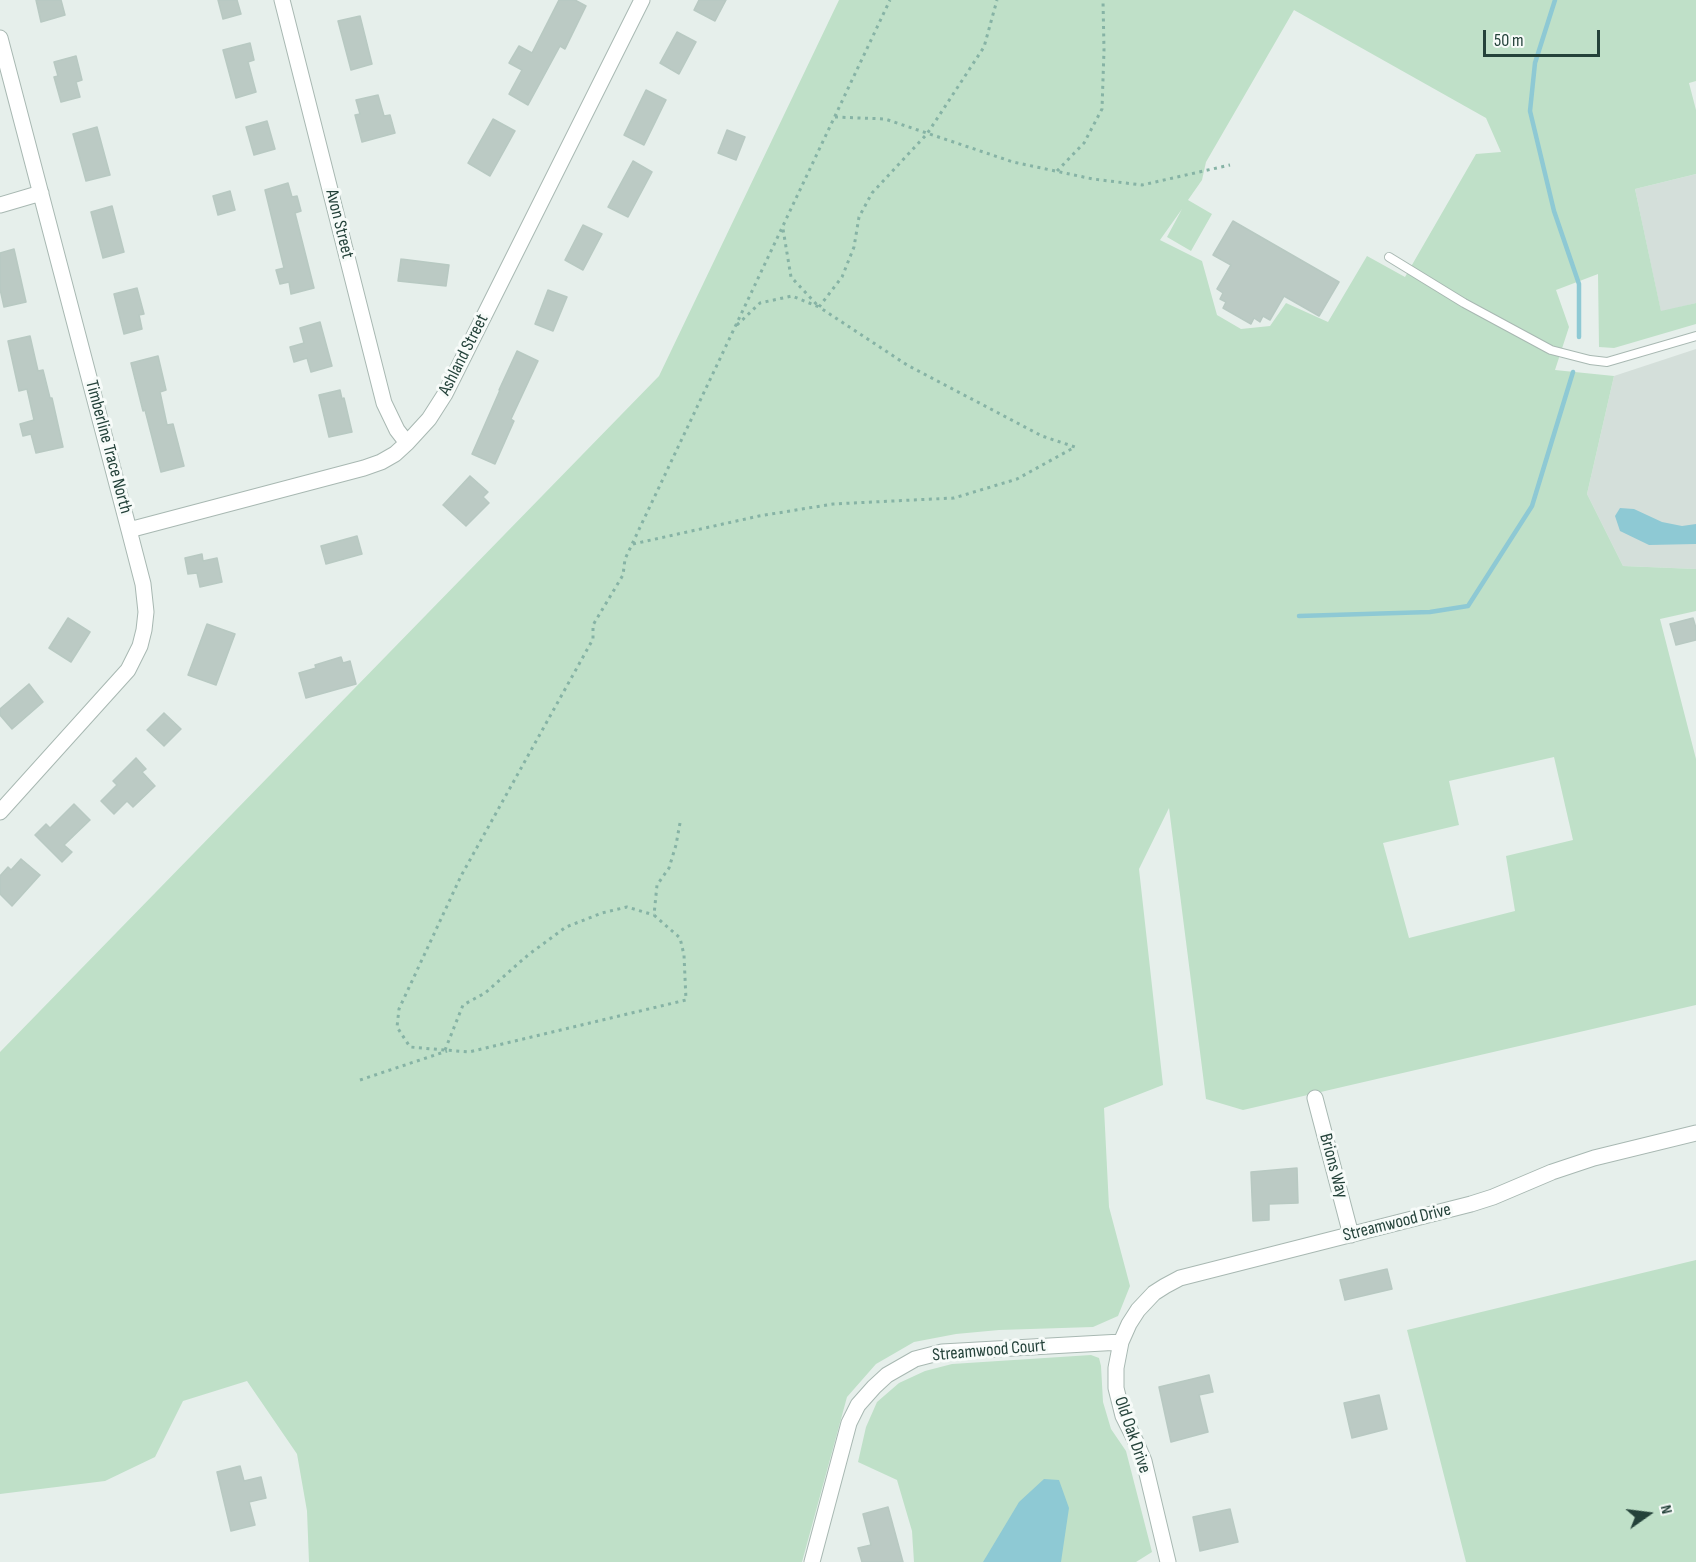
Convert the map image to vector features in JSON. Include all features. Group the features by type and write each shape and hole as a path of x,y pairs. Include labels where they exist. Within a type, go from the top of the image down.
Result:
{"street":[{"name":"Avon Street","path":"282,0 384,403 397,430 407,443"},
{"name":"Ashland Street","path":"129,530 364,468 395,454 407,443 429,419 445,394 642,0"},
{"name":"Timberline Trace North","path":"0,38 145,598 144,630 128,670 0,812"},
{"path":"0,205 41,193"},
{"name":"Brions Way","path":"1315,1098 1351,1235"},
{"name":"Streamwood Drive","path":"1121,1342 1129,1324 1144,1303 1165,1286 1180,1278 1471,1204 1594,1158 1696,1133"},
{"name":"Streamwood Court","path":"812,1562 849,1423 873,1386 886,1375 915,1359 942,1352 1121,1342"},
{"name":"Old Oak Drive","path":"1121,1342 1116,1368 1119,1403 1144,1461 1168,1562"}],"lane":[{"path":"1389,257 1464,303 1551,350 1607,362 1696,336"}],"path":[{"path":"447,1050 463,1005 485,993 528,955 566,927 602,913 627,907 654,915 680,938 684,955 686,1000 469,1052 410,1047 396,1027 399,1009 461,876 593,639 593,625 623,575 625,559 891,0"},
{"path":"819,307 842,277 854,247 859,217 872,193 927,134 984,47 997,0"},
{"path":"1057,171 1084,142 1102,110 1103,0"},
{"path":"835,117 885,120 1013,162 1093,179 1142,185 1230,165"},
{"path":"783,228 791,277 819,307"},
{"path":"633,544 759,516 833,504 954,498 1017,479 1075,447 1042,436 907,365 819,307 792,296 760,303 736,327"},
{"path":"654,915 657,885 669,868 680,823"},
{"path":"360,1080 447,1050"}],"shaded area":[{"path":"1696,174 1696,303 1661,312 1635,189"},
{"path":"1696,349 1696,569 1623,566 1587,494 1614,376"}],"green space":[{"path":"839,0 1696,0 1696,81 1689,83 1696,110 1696,174 1635,189 1661,311 1696,303 1696,324 1614,348 1599,347 1598,274 1556,290 1569,327 1555,370 1614,376 1587,494 1623,566 1696,569 1696,611 1660,619 1696,759 1696,1005 1243,1110 1206,1099 1169,808 1139,869 1163,1085 1104,1108 1109,1207 1130,1286 1118,1316 1093,1327 999,1330 956,1334 914,1342 876,1364 847,1397 802,1562 309,1562 307,1511 297,1454 247,1381 183,1401 155,1457 105,1481 0,1494 0,1052 659,376","holes":["1294,10 1486,118 1501,152 1476,154 1405,277 1367,256 1328,322 1286,303 1270,326 1241,329 1217,315 1202,261 1160,240 1182,209 1167,237 1191,251 1212,214 1188,200 1202,180 1206,162","1554,757 1573,840 1506,856 1515,911 1409,938 1383,843 1459,825 1449,781"]},
{"path":"1696,1260 1696,1562 1466,1562 1407,1330"},
{"path":"1091,1355 1099,1358 1103,1402 1111,1429 1126,1451 1152,1552 1136,1562 914,1562 912,1531 897,1480 858,1462 866,1427 877,1402 899,1383 925,1371 952,1364"}],"water":[{"path":"1620,508 1634,509 1662,522 1682,526 1696,524 1696,544 1649,545 1620,531 1615,516"},
{"path":"1044,1479 1059,1480 1069,1508 1061,1562 983,1562 1019,1502"}],"building":[{"path":"36,0 61,0 65,15 41,22"},
{"path":"218,0 237,0 241,14 223,19"},
{"path":"559,0 575,0 586,6 565,49 560,46 528,105 509,94 522,70 509,63 519,46 532,53"},
{"path":"699,0 726,0 715,21 694,10"},
{"path":"360,16 372,64 351,70 338,21"},
{"path":"677,32 696,42 679,74 660,63"},
{"path":"250,43 254,60 248,62 256,92 236,98 223,50"},
{"path":"76,56 82,80 76,82 80,97 61,102 54,77 58,76 54,62"},
{"path":"646,90 666,100 644,145 624,135"},
{"path":"378,95 384,116 390,115 395,133 362,142 355,115 360,114 356,100"},
{"path":"493,119 515,131 490,176 468,163"},
{"path":"267,121 275,149 254,155 246,127"},
{"path":"97,127 110,175 86,181 73,134"},
{"path":"727,130 745,137 736,160 718,153"},
{"path":"633,161 652,172 628,217 608,207"},
{"path":"288,183 292,197 297,196 301,211 295,213 314,288 291,294 289,282 280,284 276,270 284,268 265,190"},
{"path":"230,191 235,210 218,215 213,196"},
{"path":"112,206 124,252 103,258 91,212"},
{"path":"1233,221 1339,282 1319,316 1284,296 1270,320 1263,316 1260,322 1254,318 1251,324 1223,308 1226,302 1220,299 1223,293 1217,289 1231,265 1213,255"},
{"path":"583,225 602,234 583,270 565,260"},
{"path":"14,249 26,302 4,307 0,289 0,253"},
{"path":"401,259 449,265 446,286 398,281"},
{"path":"137,288 144,314 139,315 142,329 124,334 114,294"},
{"path":"548,290 567,297 553,331 535,324"},
{"path":"320,322 332,366 311,372 307,358 294,362 290,347 304,343 300,328"},
{"path":"30,336 38,371 43,370 50,398 52,398 63,447 36,453 31,434 23,436 20,424 34,420 27,389 19,391 8,341"},
{"path":"517,351 538,361 511,419 514,421 495,464 472,454"},
{"path":"158,356 166,390 160,392 167,425 173,424 184,466 161,472 131,363"},
{"path":"340,390 352,432 329,437 319,395"},
{"path":"470,476 488,492 483,497 489,503 466,526 443,505"},
{"path":"357,536 362,554 326,564 321,546"},
{"path":"202,554 203,561 217,558 222,582 200,587 197,573 188,574 185,558"},
{"path":"68,618 90,632 71,662 49,648"},
{"path":"1693,618 1696,640 1676,645 1670,624"},
{"path":"207,624 235,634 216,685 188,675"},
{"path":"341,657 343,663 350,661 356,684 306,698 299,673"},
{"path":"29,684 43,702 12,729 0,715 0,709"},
{"path":"164,713 181,729 164,746 147,730"},
{"path":"136,758 146,769 142,772 155,786 133,807 127,801 114,814 101,801 117,785 113,781"},
{"path":"74,804 90,820 64,845 72,852 62,862 35,835 46,824 50,828"},
{"path":"21,859 40,875 12,906 0,894 0,876 8,867 11,870"},
{"path":"1297,1168 1298,1203 1269,1204 1269,1220 1253,1221 1251,1172"},
{"path":"1387,1269 1392,1289 1345,1300 1340,1280"},
{"path":"1209,1375 1213,1392 1199,1395 1208,1432 1171,1442 1159,1387"},
{"path":"1379,1395 1387,1429 1352,1438 1344,1403"},
{"path":"240,1466 244,1481 261,1477 266,1498 249,1502 255,1525 231,1531 217,1472"},
{"path":"888,1507 903,1562 862,1562 858,1548 871,1545 863,1514"},
{"path":"1230,1509 1238,1542 1200,1551 1193,1517"}],"waterway":[{"path":"1555,0 1535,63 1530,111 1554,211 1579,284 1579,337"},
{"path":"1299,616 1430,612 1468,606 1532,506 1573,372"}]}
